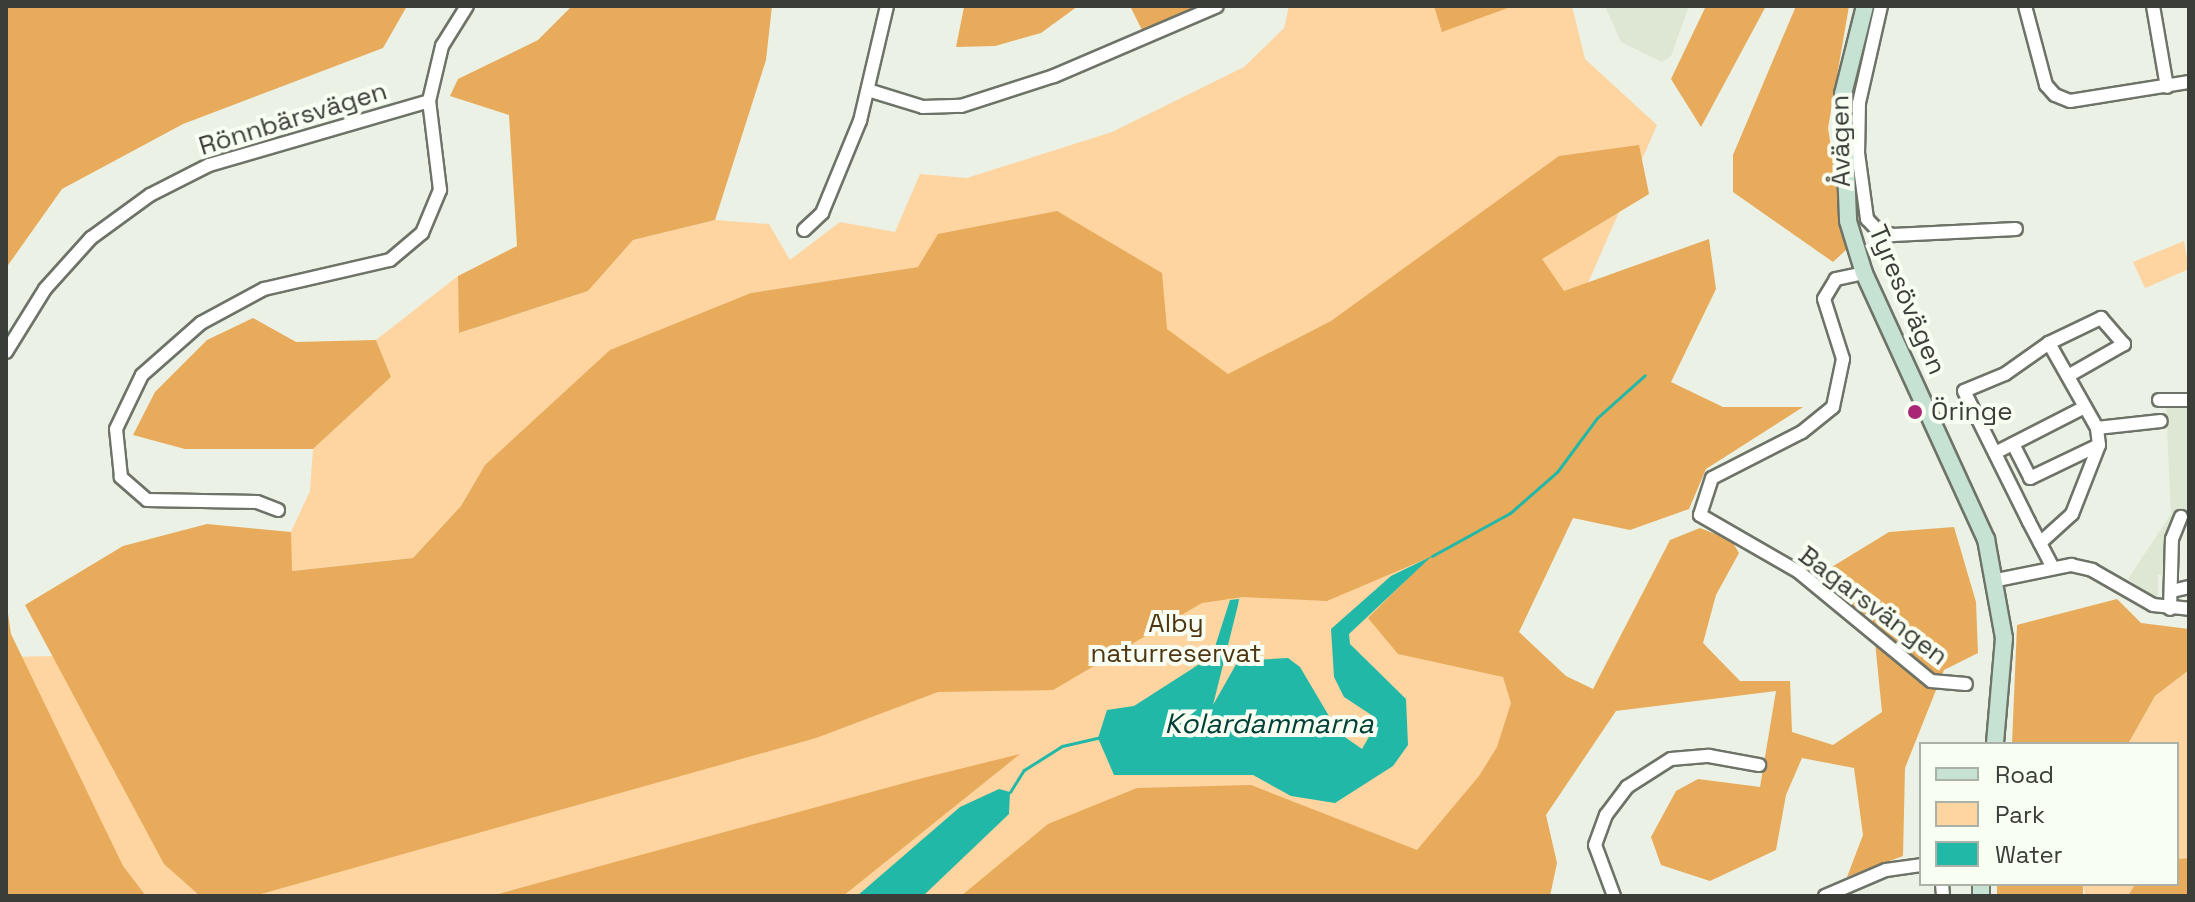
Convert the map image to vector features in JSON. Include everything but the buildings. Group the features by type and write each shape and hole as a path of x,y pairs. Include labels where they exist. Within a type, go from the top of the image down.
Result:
{"main road":[{"name":"Tyresövägen","path":"1865,6 1841,129 1848,221 1864,273 1986,539 1997,580 2004,638 1995,742"}],"street":[{"path":"278,510 257,502 147,500 121,477 116,429 142,375 201,323 264,289 374,266 407,249 426,226 440,190 429,101 442,46 467,6"},
{"path":"804,230 822,213 871,91 887,6"},
{"path":"871,91 923,107 961,106 1054,76 1217,6"},
{"name":"Åvägen","path":"1881,6 1859,103 1858,153 1867,219 1878,231 1893,235 2016,229"},
{"path":"2025,6 2046,85 2055,95 2070,101 2189,82"},
{"path":"2153,6 2164,87"},
{"name":"Rönnbärsvägen","path":"6,352 45,289 91,238 150,195 209,165 429,101"},
{"name":"Bagarsvängen","path":"1864,273 1836,279 1824,299 1843,359 1833,407 1802,432 1712,478 1700,515 1799,572 1931,681 1966,684"},
{"path":"2052,566 1965,386 2005,374 2049,343 2101,318 2124,344"},
{"path":"2068,376 2138,338"},
{"path":"2040,543 2072,514 2099,445 2097,428 2049,343"},
{"path":"2159,400 2189,400"},
{"path":"1995,453 2085,407"},
{"path":"2097,428 2161,421"},
{"path":"2013,444 2030,478 2099,445"},
{"path":"2170,609 2172,539 2181,517"},
{"path":"1997,580 2052,566 2088,568 2170,609 2189,609"},
{"path":"2172,591 2189,587"},
{"path":"1614,896 1595,845 1606,815 1627,787 1671,759 1709,756 1759,765"},
{"path":"1825,896 1886,870 1919,865"}],"shaded area":[{"path":"6,6 407,6 383,48 183,124 62,189 6,268"},
{"path":"572,6 772,6 766,60 715,220 633,240 588,291 459,333 458,276 517,246 509,115 450,96 458,79 538,40"},
{"path":"1078,6 1041,33 995,46 956,47 964,7"},
{"path":"1130,6 1200,6 1143,32"},
{"path":"1434,6 1513,6 1442,32"},
{"path":"1605,6 1689,6 1671,56 1662,62 1621,42"},
{"path":"1706,6 1766,6 1701,127 1671,79"},
{"path":"1796,6 1849,6 1828,128 1847,249 1833,262 1733,192 1733,155"},
{"path":"1639,145 1649,194 1542,259 1564,291 1709,239 1716,289 1671,382 1723,407 1803,407 1706,469 1689,509 1630,530 1573,518 1519,632 1566,676 1593,689 1670,540 1700,528 1731,540 1739,553 1716,595 1703,643 1740,681 1790,681 1792,732 1833,745 1882,712 1873,622 1817,576 1889,532 1954,527 1976,602 1978,653 1944,670 1905,768 1903,856 1847,877 1863,835 1854,768 1802,758 1786,795 1776,850 1710,881 1661,865 1651,837 1676,791 1698,779 1760,787 1776,691 1616,711 1546,815 1557,863 1550,896 961,896 1048,824 1137,788 1251,785 1417,850 1479,776 1497,747 1511,703 1503,677 1398,654 1368,618 1428,558 1327,601 1243,597 1202,603 1053,690 938,692 816,738 254,896 200,896 164,864 25,605 123,546 207,524 291,532 292,571 413,558 461,506 485,465 610,350 751,293 918,267 938,234 1057,211 1162,273 1167,329 1228,374 1331,321 1559,156"},
{"path":"253,318 296,342 376,340 391,377 313,449 185,449 133,435 155,392 207,340"},
{"path":"2189,406 2189,510 2179,507 2167,575 2158,575 2158,599 2128,579 2171,514 2166,407"},
{"path":"2117,599 2141,623 2189,629 2189,670 2155,696 2129,742 2012,742 2017,625"},
{"path":"6,600 11,634 123,866 146,896 6,896"},
{"path":"1020,754 843,896 491,896 919,779"},
{"path":"2189,858 2189,896 2128,896 2134,886 2179,886 2179,859"},
{"path":"1997,886 2083,886 2083,896 1997,896"}],"green space":[{"name":"Alby naturreservat","path":"1289,6 1572,6 1585,59 1657,125 1436,631 1576,692 1515,896 6,896 6,657 593,646 918,267 751,293 485,465 461,506 413,558 291,571 291,532 310,491 313,449 391,377 376,340 458,276 460,333 588,291 633,240 715,220 769,224 790,260 840,222 895,232 920,174 967,178 1112,132 1244,67 1284,28"},
{"path":"2184,241 2189,269 2145,288 2133,262"},
{"path":"2189,670 2189,858 2179,859 2179,742 2129,742 2155,696"},
{"path":"2083,886 2134,886 2128,896 2085,896"}],"water":[{"name":"Kolardammarna","path":"1432,556 1349,634 1350,644 1406,699 1408,745 1393,766 1335,803 1291,796 1253,775 1114,775 1098,738 1107,710 1134,706 1212,656 1230,600 1239,599 1213,705 1238,661 1288,658 1300,667 1339,733 1362,749 1374,728 1373,716 1344,697 1334,677 1331,629 1391,576"},
{"path":"999,789 1010,792 1009,814 923,896 857,896 960,807"}],"waterway":[{"path":"1432,556 1510,513 1557,472 1597,418 1645,375"},
{"path":"1010,792 1024,770 1062,746 1098,738"}],"place":[{"name":"Öringe","path":"1915,412"}]}
